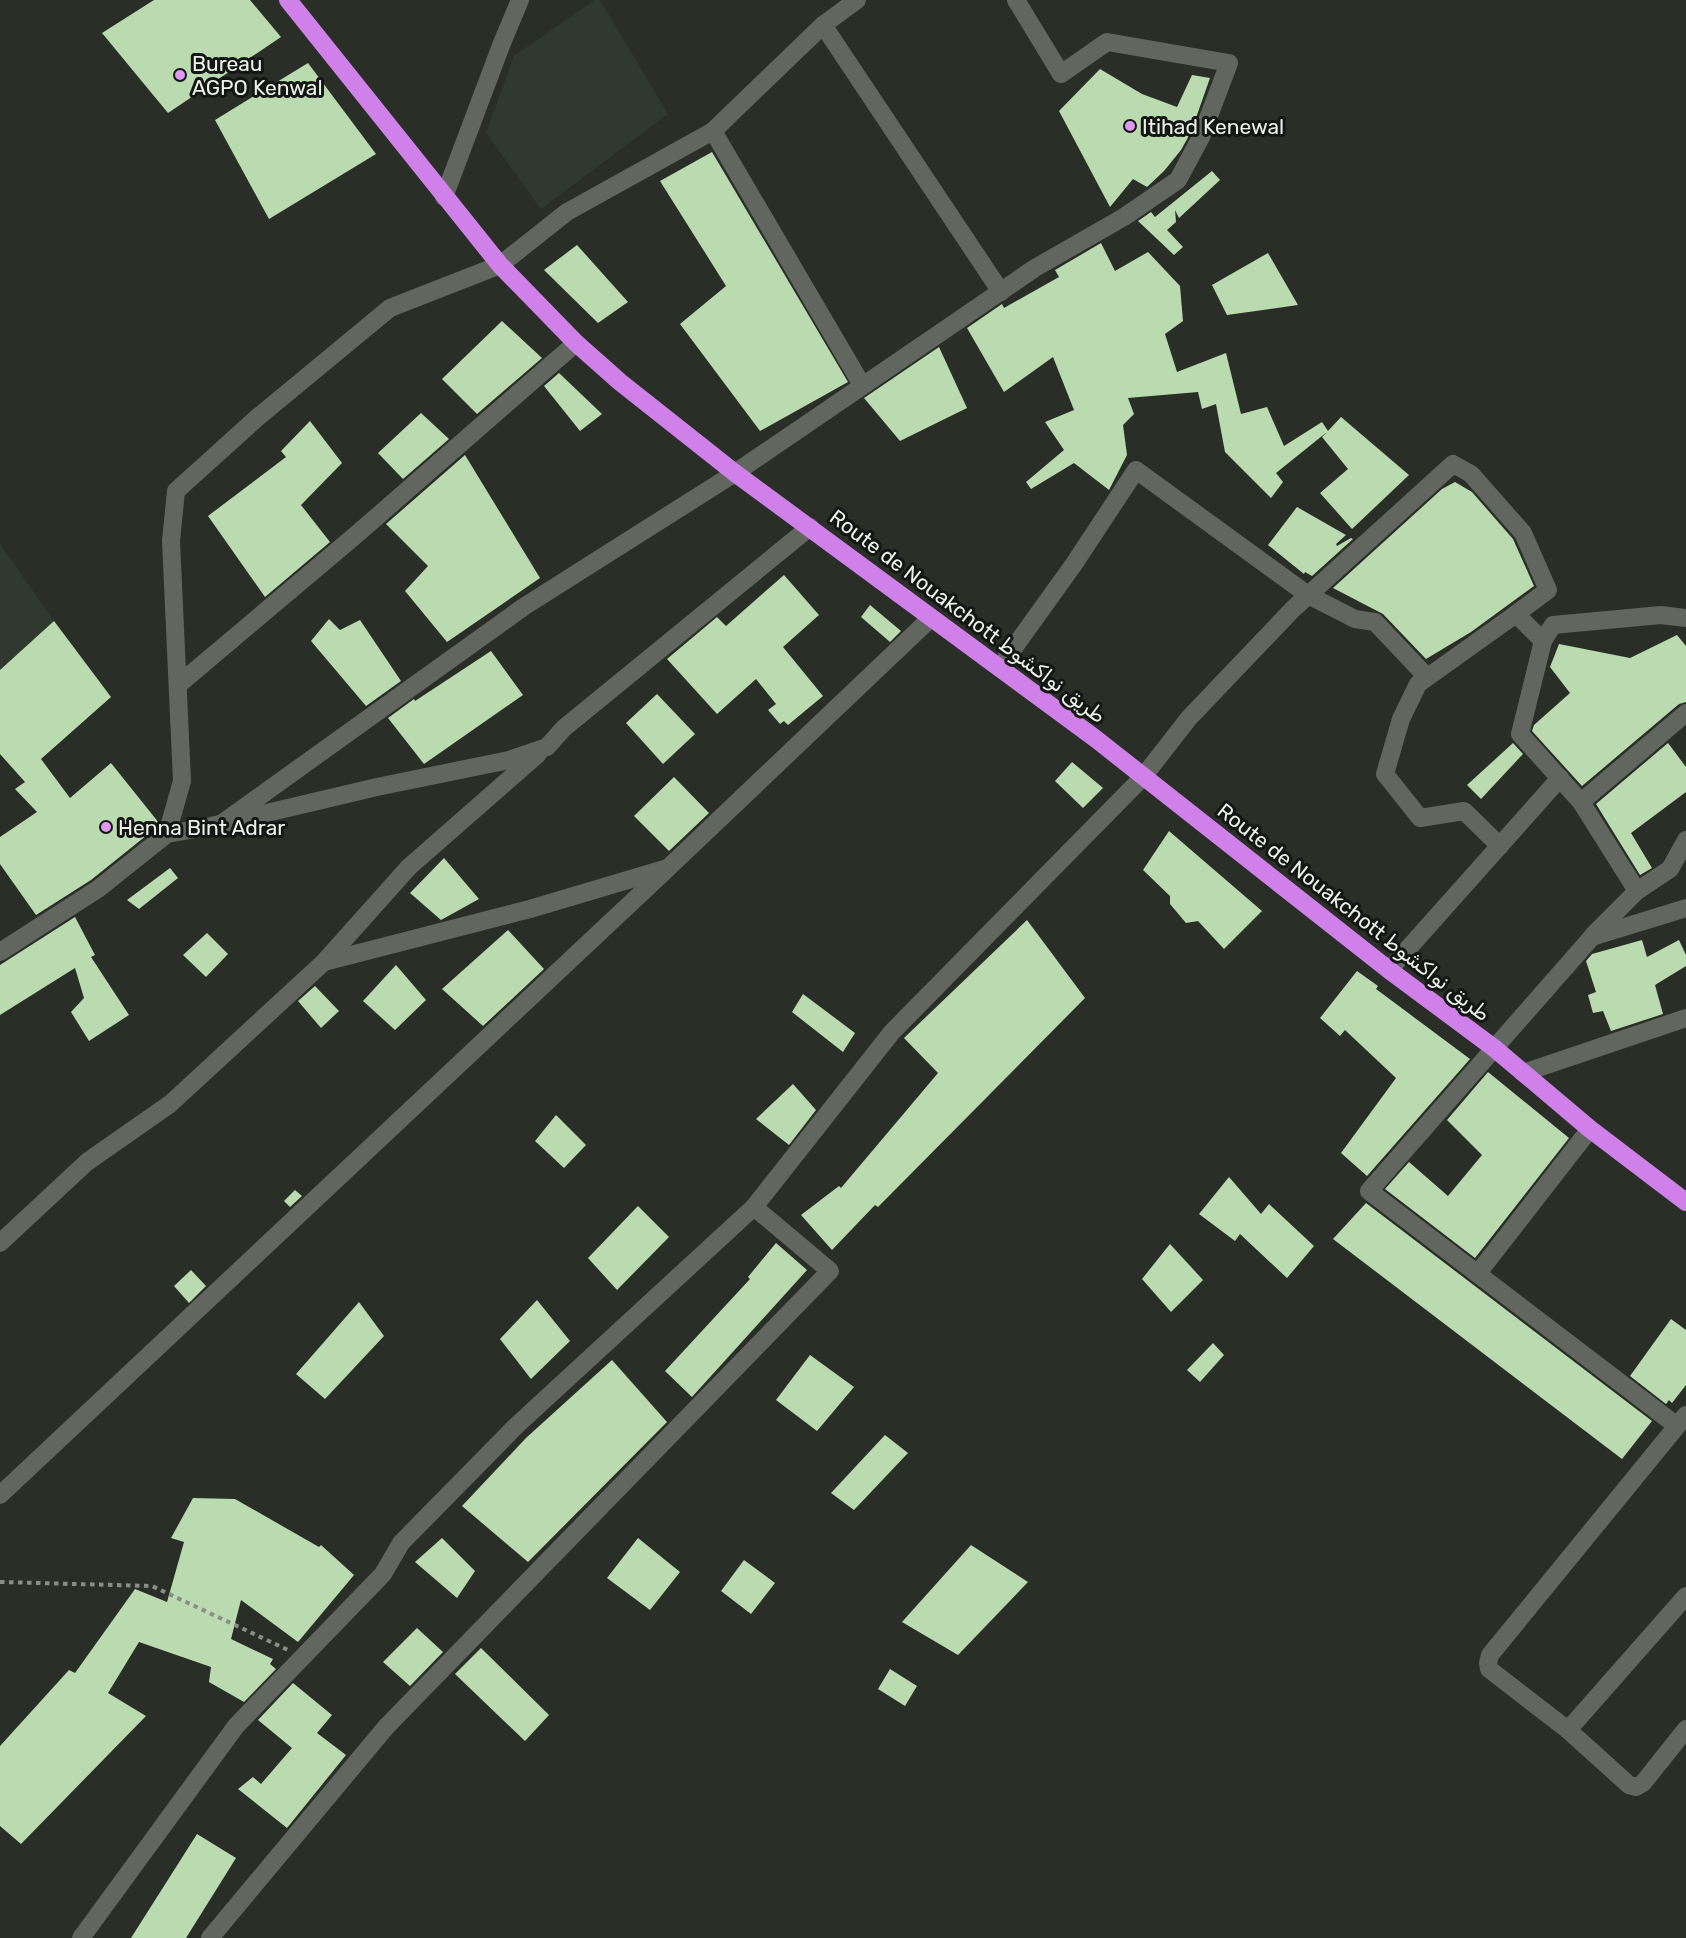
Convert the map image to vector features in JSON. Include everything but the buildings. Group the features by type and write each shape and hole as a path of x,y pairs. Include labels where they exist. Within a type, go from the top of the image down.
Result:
{"highway":[{"name":"Route de Nouakchott طريق نواكشوط","path":"288,0 500,265 576,343 629,389 735,473 1000,668 1143,777 1389,970 1494,1048 1590,1129 1686,1202"}],"street":[{"path":"444,197 520,0"},
{"path":"167,834 182,781 171,541 176,491 258,417 390,308 500,265 567,212 713,131 823,25 857,0"},
{"path":"221,824 525,606 735,473 1035,268 1124,218 1178,180 1201,137 1229,63 1107,42 1061,75 1017,0"},
{"path":"823,25 1001,292"},
{"path":"713,131 862,385"},
{"path":"178,685 357,534 576,343"},
{"path":"81,1938 236,1726 383,1574 401,1543 516,1426 754,1207 892,1032 1143,777 1189,718 1308,595 1453,464 1471,474 1523,533 1548,590 1418,684 1401,719 1385,774 1420,818 1464,811 1500,846"},
{"path":"1000,668 1074,564 1136,470 1308,595 1355,619 1375,622 1427,677"},
{"path":"0,1243 87,1162 170,1104 324,962 409,867 547,747 564,729 810,527"},
{"path":"1516,614 1543,641"},
{"path":"1637,891 1581,802 1521,734 1543,641 1553,625 1661,615 1686,618"},
{"path":"0,1495 931,618"},
{"path":"1581,802 1686,713"},
{"path":"0,952 98,889 167,834 509,760 547,747"},
{"path":"1389,970 1560,778"},
{"path":"1686,840 1670,869 1637,891 1592,937 1369,1191 1478,1273 1682,1420 1490,1655 1488,1663 1490,1669 1568,1730 1629,1785 1636,1787 1643,1783 1686,1729"},
{"path":"324,962 530,909 668,868"},
{"path":"1592,937 1686,908"},
{"path":"1523,1072 1686,1018"},
{"path":"1478,1273 1590,1129"},
{"path":"210,1938 386,1728 830,1271 754,1207"},
{"path":"1568,1730 1686,1596"}],"path":[{"path":"0,1582 152,1586 302,1657"}],"shaded area":[{"path":"595,0 600,0 668,114 541,209 486,133 514,56"},
{"path":"0,544 54,621 0,670"}],"place":[{"name":"Bureau AGPO Kenwal","path":"180,75"},
{"name":"Itihad Kenewal","path":"1130,126"},
{"name":"Henna Bint Adrar","path":"106,827"}]}
